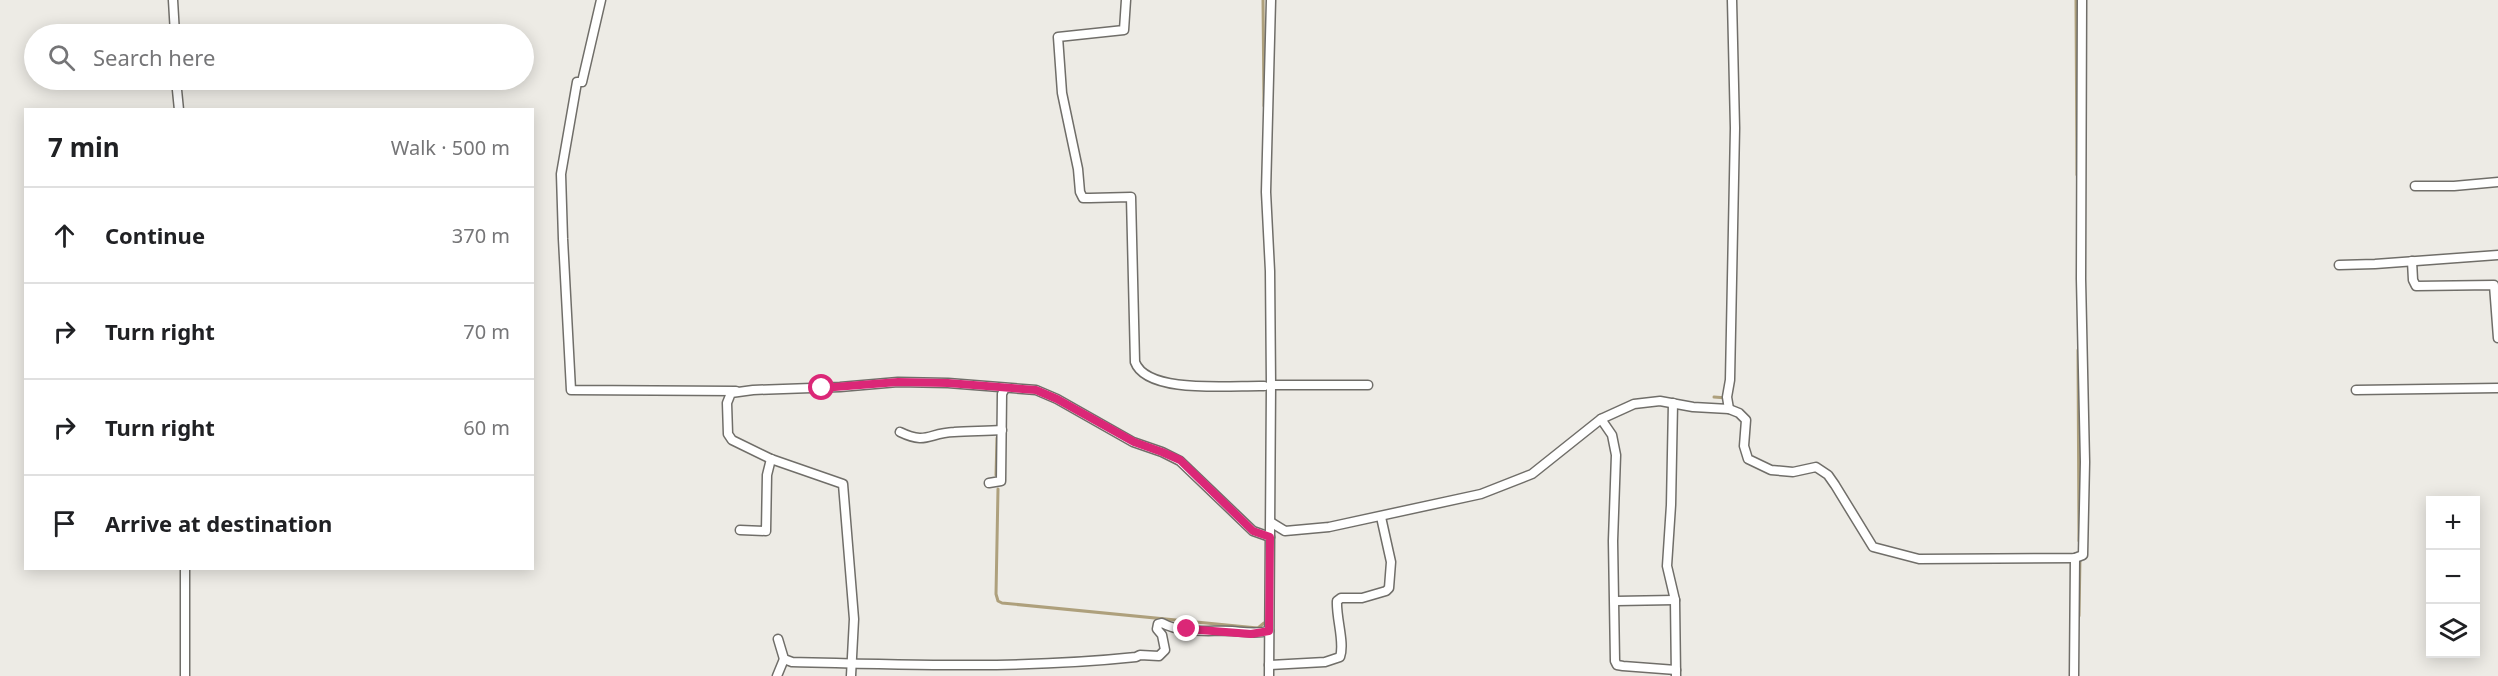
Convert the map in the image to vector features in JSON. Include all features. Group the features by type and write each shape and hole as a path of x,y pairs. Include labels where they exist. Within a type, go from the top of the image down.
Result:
{"street":[{"path":"173,0 174,24"},
{"path":"601,0 582,82 577,82 561,174 562,239 571,390 740,391 898,382 1036,390 1057,399 1134,442 1180,460 1253,531 1270,537"},
{"path":"1126,0 1124,30 1058,38 1058,59 1063,101 1083,198 1131,197 1137,369 1160,382 1186,385 1368,385"},
{"path":"1269,676 1272,524 1268,386 1270,271 1266,192 1271,0"},
{"path":"1729,409 1727,397 1730,380 1735,128 1732,0"},
{"path":"2074,676 2085,462 2081,279 2082,0"},
{"path":"177,90 179,108"},
{"path":"2415,186 2454,186 2498,182"},
{"path":"2339,265 2498,255"},
{"path":"2412,261 2413,280 2416,286 2494,285 2498,338"},
{"path":"989,483 1001,481 1002,394 1005,388"},
{"path":"2356,390 2498,388"},
{"path":"740,391 732,393 727,403 728,434 732,440 771,459 835,479 843,484 854,619 851,676"},
{"path":"1272,524 1286,531 1329,527 1481,494 1532,474 1601,419 1634,404 1660,401 1693,407 1729,409 1746,420 1744,446 1748,459 1771,470 1793,472 1816,467 1828,475 1873,548 1919,559 2079,556"},
{"path":"1601,419 1612,435 1616,455 1613,542 1616,602 1615,661 1617,665 1676,673 1675,600 1667,566 1673,402"},
{"path":"900,432 915,439 923,439 951,432 1002,430"},
{"path":"740,530 766,531 767,475 771,459"},
{"path":"1269,665 1334,661 1340,657 1343,650 1336,612 1337,601 1341,598 1362,598 1389,588 1390,562 1381,517"},
{"path":"185,570 185,676"},
{"path":"1616,602 1675,600"},
{"path":"784,659 792,662 996,667 1050,665 1136,657 1140,654 1160,656 1165,650 1162,635 1157,629 1158,624 1200,631 1233,631 1251,634 1269,631"},
{"path":"777,676 784,659 778,639"}],"waterway":[{"path":"1263,0 1264,106"},
{"path":"2076,0 2077,175"},
{"path":"2078,350 2079,541"},
{"path":"1714,397 1727,398"},
{"path":"996,475 997,438"},
{"path":"998,489 996,594 998,601 1258,628 1264,623"},
{"path":"2079,616 2080,557"}],"route":[{"path":"822,388 898,382 948,383 1036,390 1057,399 1134,442 1180,460 1253,531 1270,537 1269,631 1251,634 1187,629"}]}
